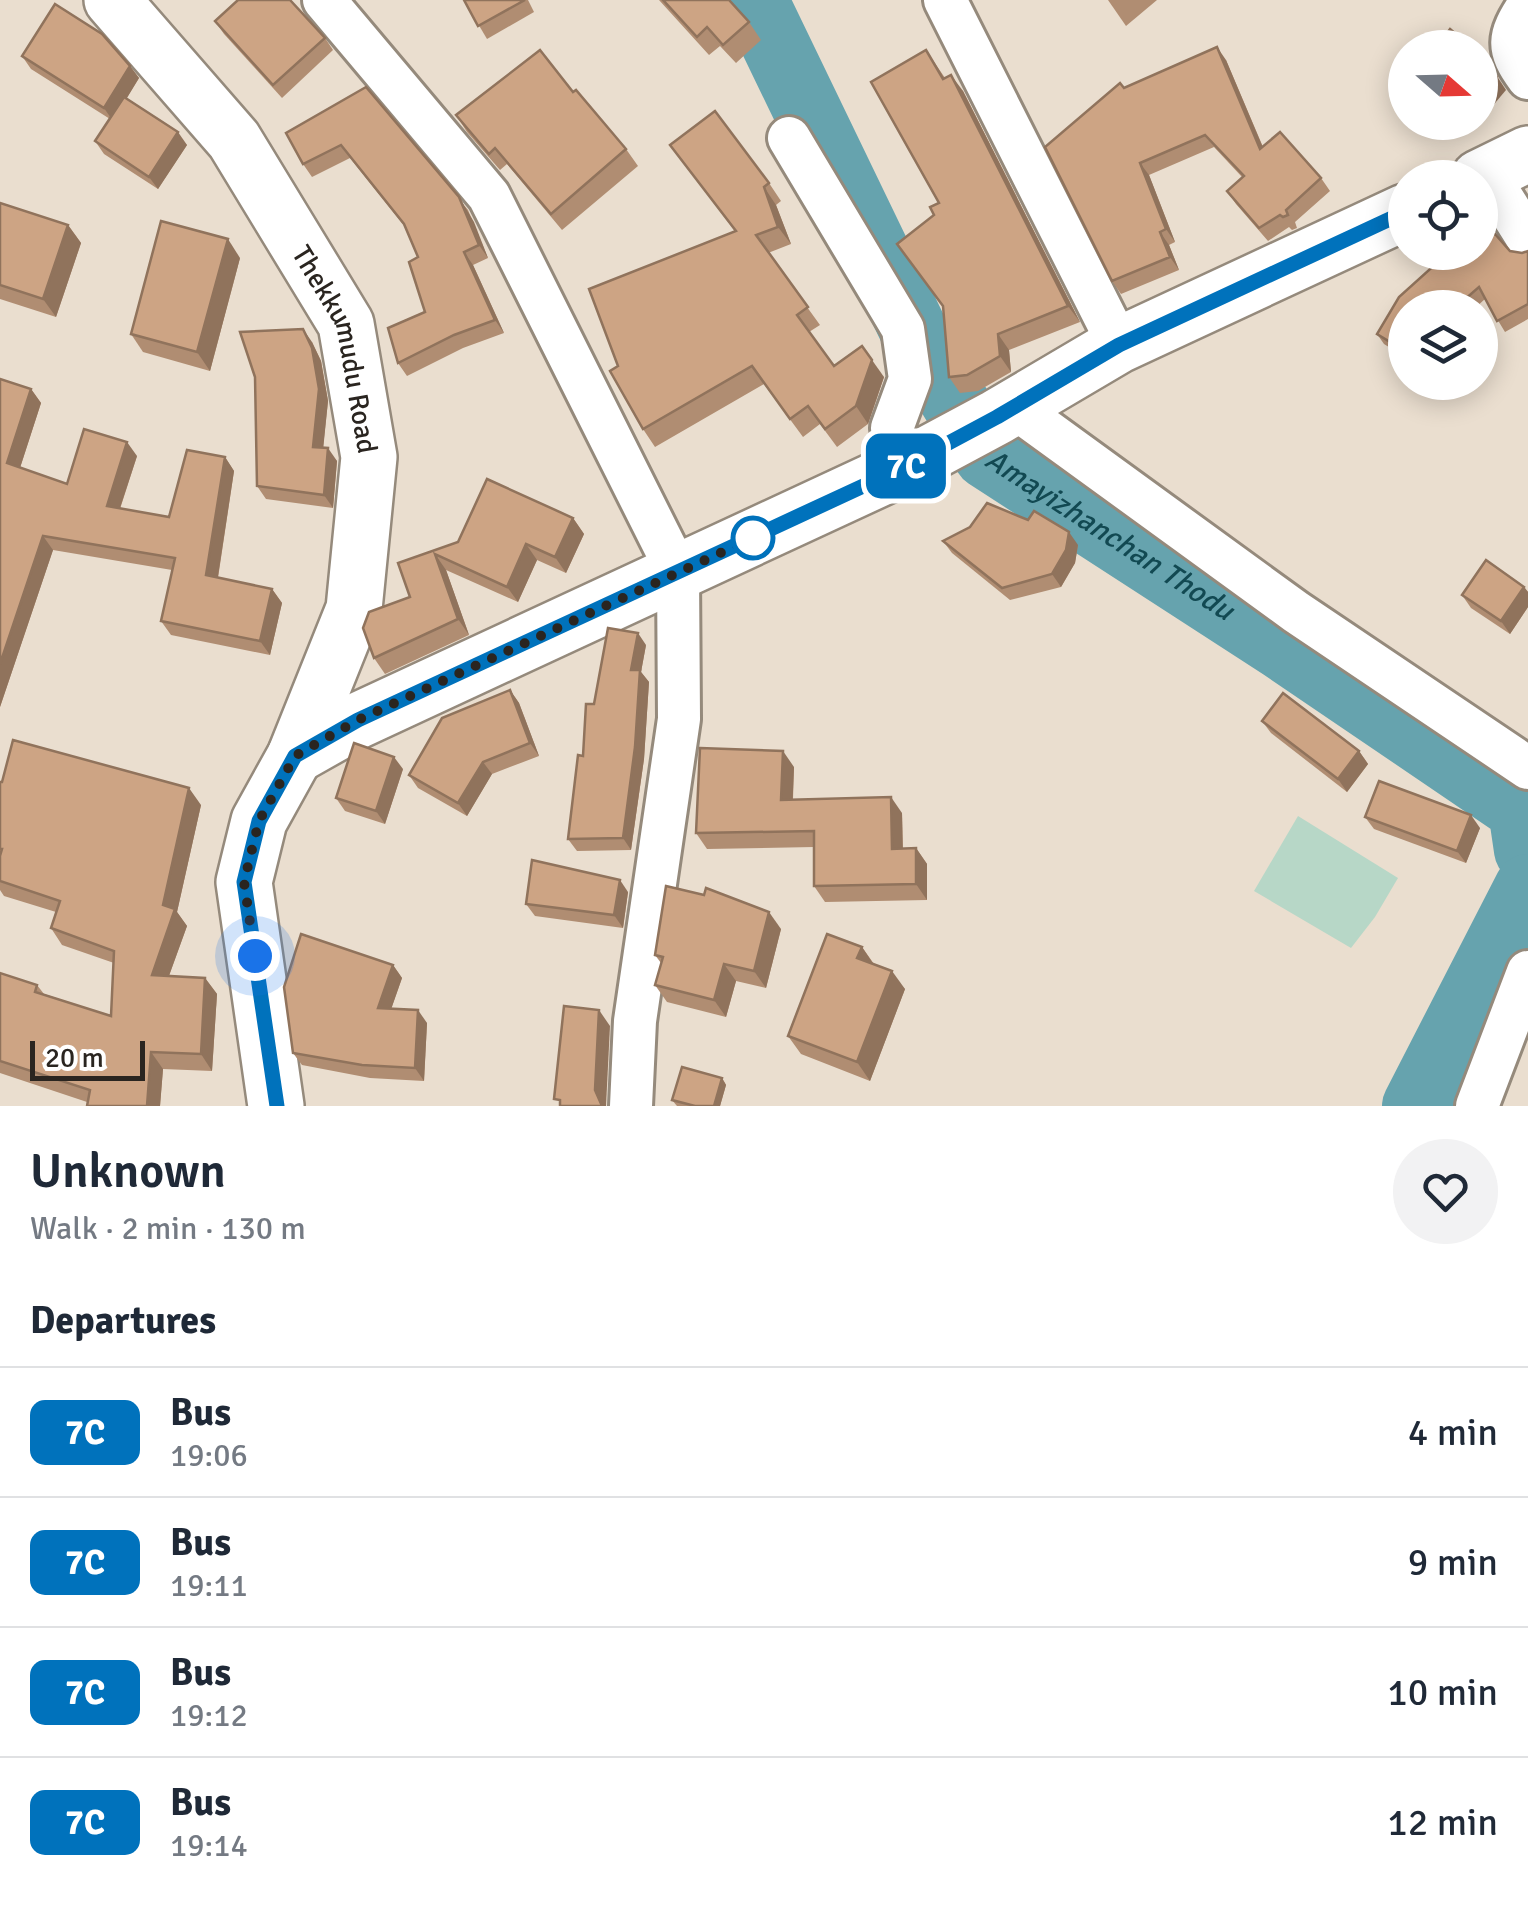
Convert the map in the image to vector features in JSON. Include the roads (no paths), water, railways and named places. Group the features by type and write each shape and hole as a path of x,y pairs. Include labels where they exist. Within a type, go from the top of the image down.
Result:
{"main road":[{"name":"Thekkumudu Road","path":"112,0 234,140 346,324 369,458 354,609 295,756 259,821 244,882 276,1106"},
{"path":"295,756 358,720 900,469 1119,345 1388,220"}],"street":[{"path":"324,0 489,196 678,572 678,719 635,1020 631,1106"},
{"path":"945,0 1119,345"},
{"path":"1528,6 1513,28 1512,58 1528,78"},
{"path":"789,138 903,328 910,379 892,428 900,469"},
{"path":"1498,169 1528,239"},
{"path":"1006,412 1528,768"},
{"path":"1477,1106 1528,972"}],"waterway":[{"name":"Amayizhanchan Thodu","path":"754,0 921,346 987,455 1282,646 1522,809 1528,850"},
{"name":"Amayizhanchan Thodu","path":"1416,1106 1528,888"}]}
